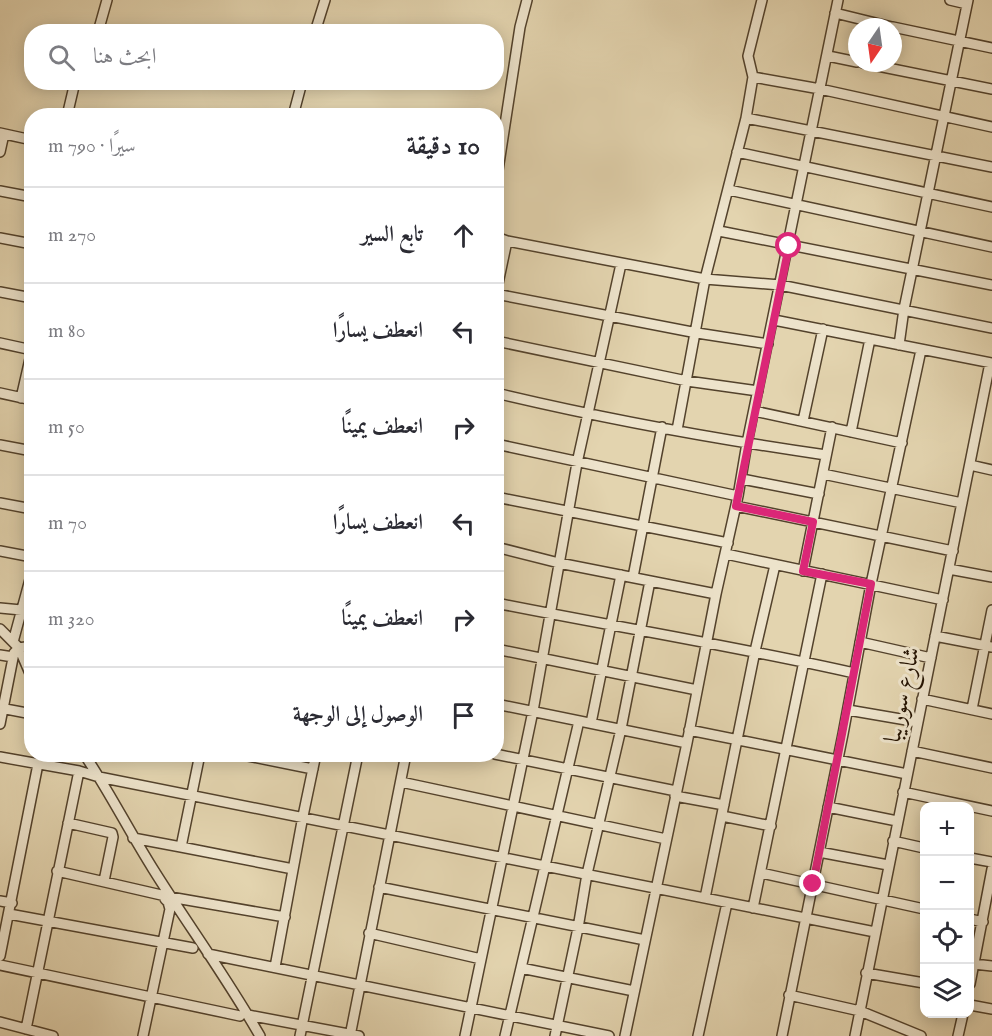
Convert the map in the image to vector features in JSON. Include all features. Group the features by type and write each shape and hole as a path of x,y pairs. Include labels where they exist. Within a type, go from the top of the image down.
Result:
{"street":[{"path":"100,24 107,0"},
{"path":"318,24 325,0"},
{"path":"504,131 520,27 527,0"},
{"path":"677,430 697,333 705,279 746,118 753,77 748,56 762,0"},
{"path":"625,1036 716,594 742,479 747,443 789,246 795,206 813,131 838,0"},
{"path":"899,345 904,309 967,2 950,0"},
{"path":"835,13 855,18"},
{"path":"902,29 992,48"},
{"path":"828,56 848,60"},
{"path":"902,71 992,89"},
{"path":"753,77 820,89 992,127"},
{"path":"69,108 73,90"},
{"path":"295,108 300,90"},
{"path":"746,118 992,167"},
{"path":"0,152 2,134 24,138"},
{"path":"737,152 992,207"},
{"path":"729,190 992,247"},
{"path":"0,191 24,196"},
{"path":"719,231 992,285"},
{"path":"0,238 24,242"},
{"path":"504,240 705,279 780,285 992,328"},
{"path":"504,255 507,241"},
{"path":"465,1036 533,711 578,463 621,264"},
{"path":"0,292 24,296"},
{"path":"504,296 697,333 768,344"},
{"path":"774,320 991,363"},
{"path":"803,421 823,329"},
{"path":"851,432 870,339"},
{"path":"0,343 24,348"},
{"path":"504,343 687,381 758,391"},
{"path":"782,1036 871,584 921,350"},
{"name":"شارع سوريبا","path":"855,1036 991,363"},
{"path":"21,398 24,385"},
{"path":"0,393 24,399"},
{"path":"504,395 588,415 826,455"},
{"path":"754,411 903,442"},
{"path":"633,577 662,427"},
{"path":"803,571 832,427"},
{"path":"0,445 24,450"},
{"path":"504,446 738,496"},
{"path":"970,465 992,470"},
{"path":"823,474 962,503"},
{"path":"742,479 819,494"},
{"path":"504,499 728,543"},
{"path":"0,503 24,508"},
{"path":"736,506 953,551"},
{"path":"504,549 559,563 716,594"},
{"path":"0,551 24,556"},
{"path":"726,554 943,600"},
{"path":"705,898 755,651 775,565"},
{"path":"949,569 992,577"},
{"path":"753,908 822,574"},
{"path":"591,723 621,575"},
{"path":"555,1036 587,874 621,729 650,581"},
{"path":"504,605 755,651 854,673"},
{"path":"0,608 24,611"},
{"path":"972,709 989,646 992,610"},
{"path":"0,724 1,708 24,620"},
{"path":"0,629 16,645 24,662"},
{"path":"935,636 989,646"},
{"path":"860,642 931,658"},
{"path":"16,645 24,646"},
{"path":"504,651 697,690"},
{"path":"0,655 13,657"},
{"path":"922,699 992,714"},
{"path":"504,706 687,743"},
{"path":"1,708 24,712"},
{"path":"848,710 918,722"},
{"path":"505,1036 579,721"},
{"path":"688,730 907,774"},
{"path":"912,751 992,768"},
{"path":"504,756 724,805"},
{"path":"0,757 24,761"},
{"path":"27,762 875,932"},
{"path":"89,762 133,838 208,954 244,1015 260,1036"},
{"path":"181,847 198,762"},
{"path":"278,762 313,769"},
{"path":"275,967 314,762"},
{"path":"300,1036 356,762"},
{"path":"0,965 353,1035 359,984 405,762"},
{"path":"0,956 38,764"},
{"path":"26,1029 79,771"},
{"path":"401,782 666,839"},
{"path":"903,792 992,811"},
{"path":"828,807 897,821"},
{"path":"722,816 771,826"},
{"path":"68,823 112,833 104,881"},
{"path":"133,838 293,869"},
{"path":"893,841 920,847"},
{"path":"819,852 888,866"},
{"path":"974,859 992,862"},
{"path":"992,869 974,964 992,966"},
{"path":"57,871 170,897 285,917"},
{"path":"761,873 920,908"},
{"path":"379,887 645,940"},
{"path":"143,1036 170,906 159,893"},
{"path":"0,901 12,903"},
{"path":"698,1036 727,903"},
{"path":"9,914 193,948"},
{"path":"974,920 983,922"},
{"path":"369,933 481,959"},
{"path":"208,954 609,1036"},
{"path":"521,968 634,991"},
{"path":"866,973 920,982"},
{"path":"789,995 860,1011 921,1036"},
{"path":"974,1006 992,1009"},
{"path":"958,1036 962,1018"},
{"path":"0,1022 53,1036"}],"route":[{"path":"789,246 747,443 736,506 813,522 803,571 871,584 813,884"}]}
